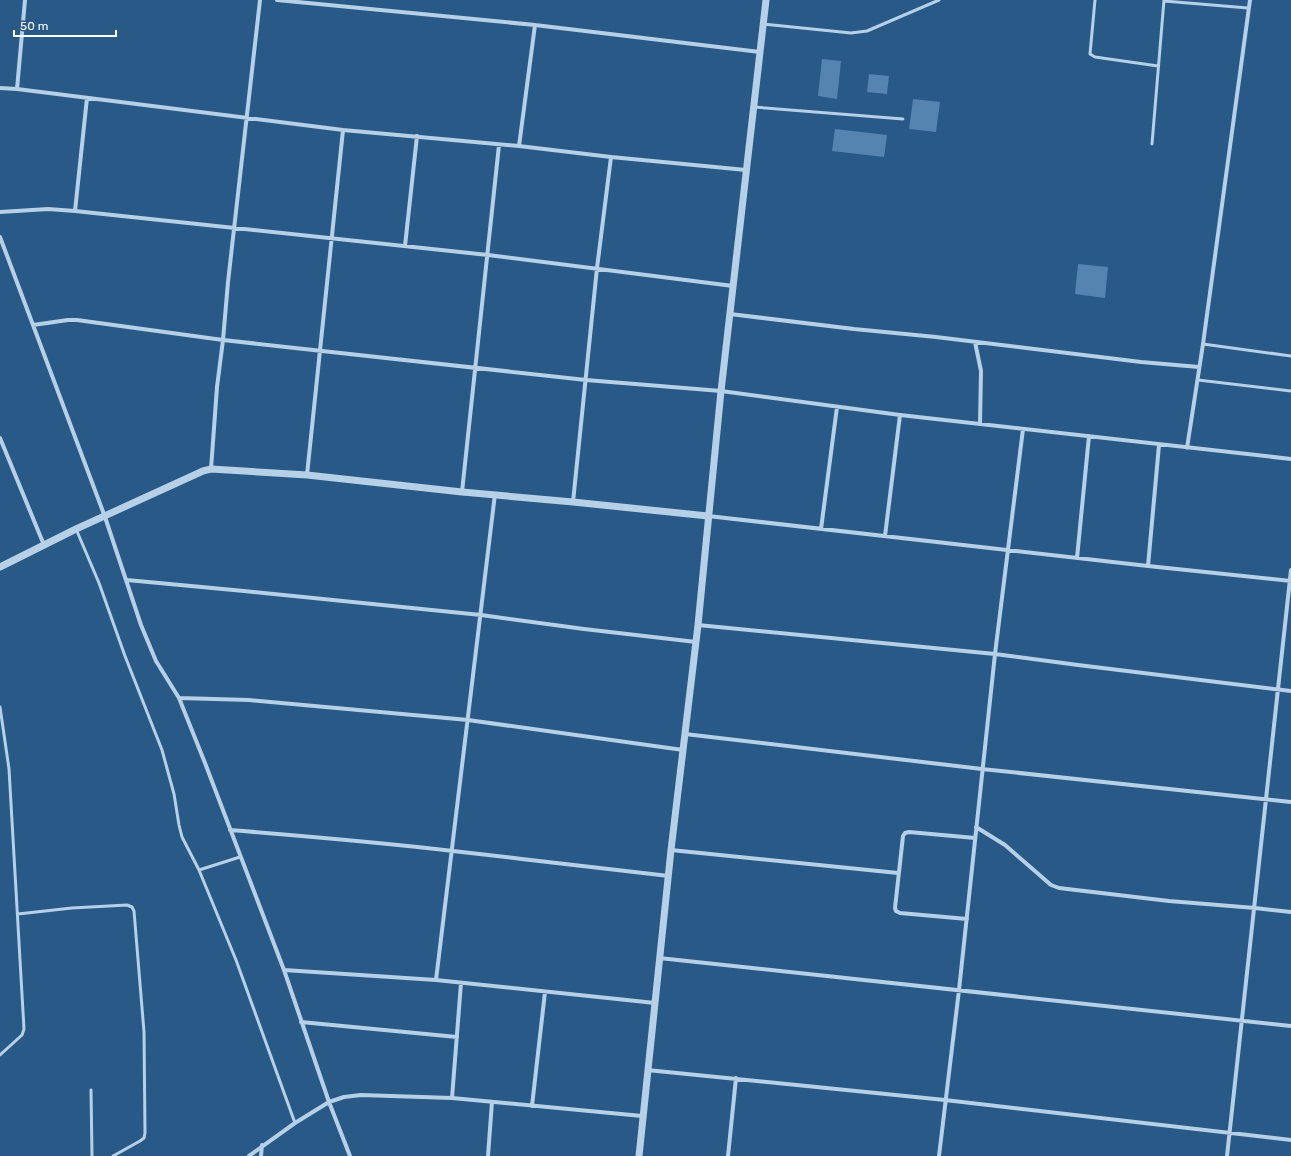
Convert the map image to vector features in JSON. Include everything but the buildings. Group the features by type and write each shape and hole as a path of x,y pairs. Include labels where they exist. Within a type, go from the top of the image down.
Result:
{"street":[{"path":"17,89 25,0"},
{"path":"211,469 217,387 223,340 233,228 260,0"},
{"path":"277,0 535,25 760,52"},
{"path":"638,1156 668,876 698,625 721,392 766,0"},
{"path":"1187,448 1198,380 1250,0"},
{"path":"519,146 535,25"},
{"path":"0,88 343,130 519,146 611,157 746,170"},
{"path":"75,211 87,98"},
{"path":"307,475 343,130"},
{"path":"405,246 417,136"},
{"path":"462,492 499,145"},
{"path":"573,502 597,268 611,157"},
{"path":"0,212 48,209 75,211 488,255 733,286"},
{"path":"0,237 105,517 141,625 156,661 179,698 284,970 329,1102 350,1156"},
{"path":"730,314 1141,362 1199,366"},
{"path":"33,324 77,320 223,340 586,380 721,392 900,415 1291,459"},
{"path":"975,342 981,371 980,424"},
{"path":"821,528 836,407"},
{"path":"885,536 900,415"},
{"path":"939,1156 967,919 982,769 1023,428"},
{"path":"1077,558 1089,436"},
{"path":"0,438 44,545"},
{"path":"1148,566 1159,445"},
{"path":"0,567 76,529 203,471 211,469 307,475 708,516 1290,581"},
{"path":"436,980 495,494"},
{"path":"1227,1156 1291,570"},
{"path":"126,580 260,592 481,615 696,642"},
{"path":"698,625 996,654 1291,691"},
{"path":"179,698 249,700 468,720 683,750"},
{"path":"685,734 982,769 1080,778 1291,802"},
{"path":"976,827 1005,845 1051,885 1059,888 1169,901 1291,912"},
{"path":"230,830 322,837 452,850 668,876"},
{"path":"967,919 900,913 896,911 898,873 903,836 905,833 909,832 975,838"},
{"path":"671,850 898,873"},
{"path":"659,958 1291,1026"},
{"path":"284,970 436,980 654,1003"},
{"path":"452,1098 461,983"},
{"path":"532,1106 546,992"},
{"path":"301,1022 457,1037"},
{"path":"647,1070 945,1100 1291,1140"},
{"path":"728,1156 736,1078"},
{"path":"249,1156 295,1123 329,1102 344,1097 361,1095 452,1098 642,1116"},
{"path":"488,1156 492,1102"},
{"path":"261,1156 262,1146"}],"lane":[{"path":"763,24 851,33 867,31 939,0"},
{"path":"1095,0 1090,54 1095,57 1158,66"},
{"path":"1152,144 1164,0 1248,8"},
{"path":"754,107 903,119"},
{"path":"1203,344 1291,356"},
{"path":"1198,380 1291,391"},
{"path":"76,529 162,750 174,794 182,837 199,870 236,960 295,1123"},
{"path":"0,707 9,769 24,1029 22,1035 0,1055"},
{"path":"199,870 240,857"},
{"path":"18,914 72,908 127,905 132,907 134,911 144,1032 145,1133 144,1138 140,1141 113,1156"},
{"path":"91,1090 92,1156"}]}
